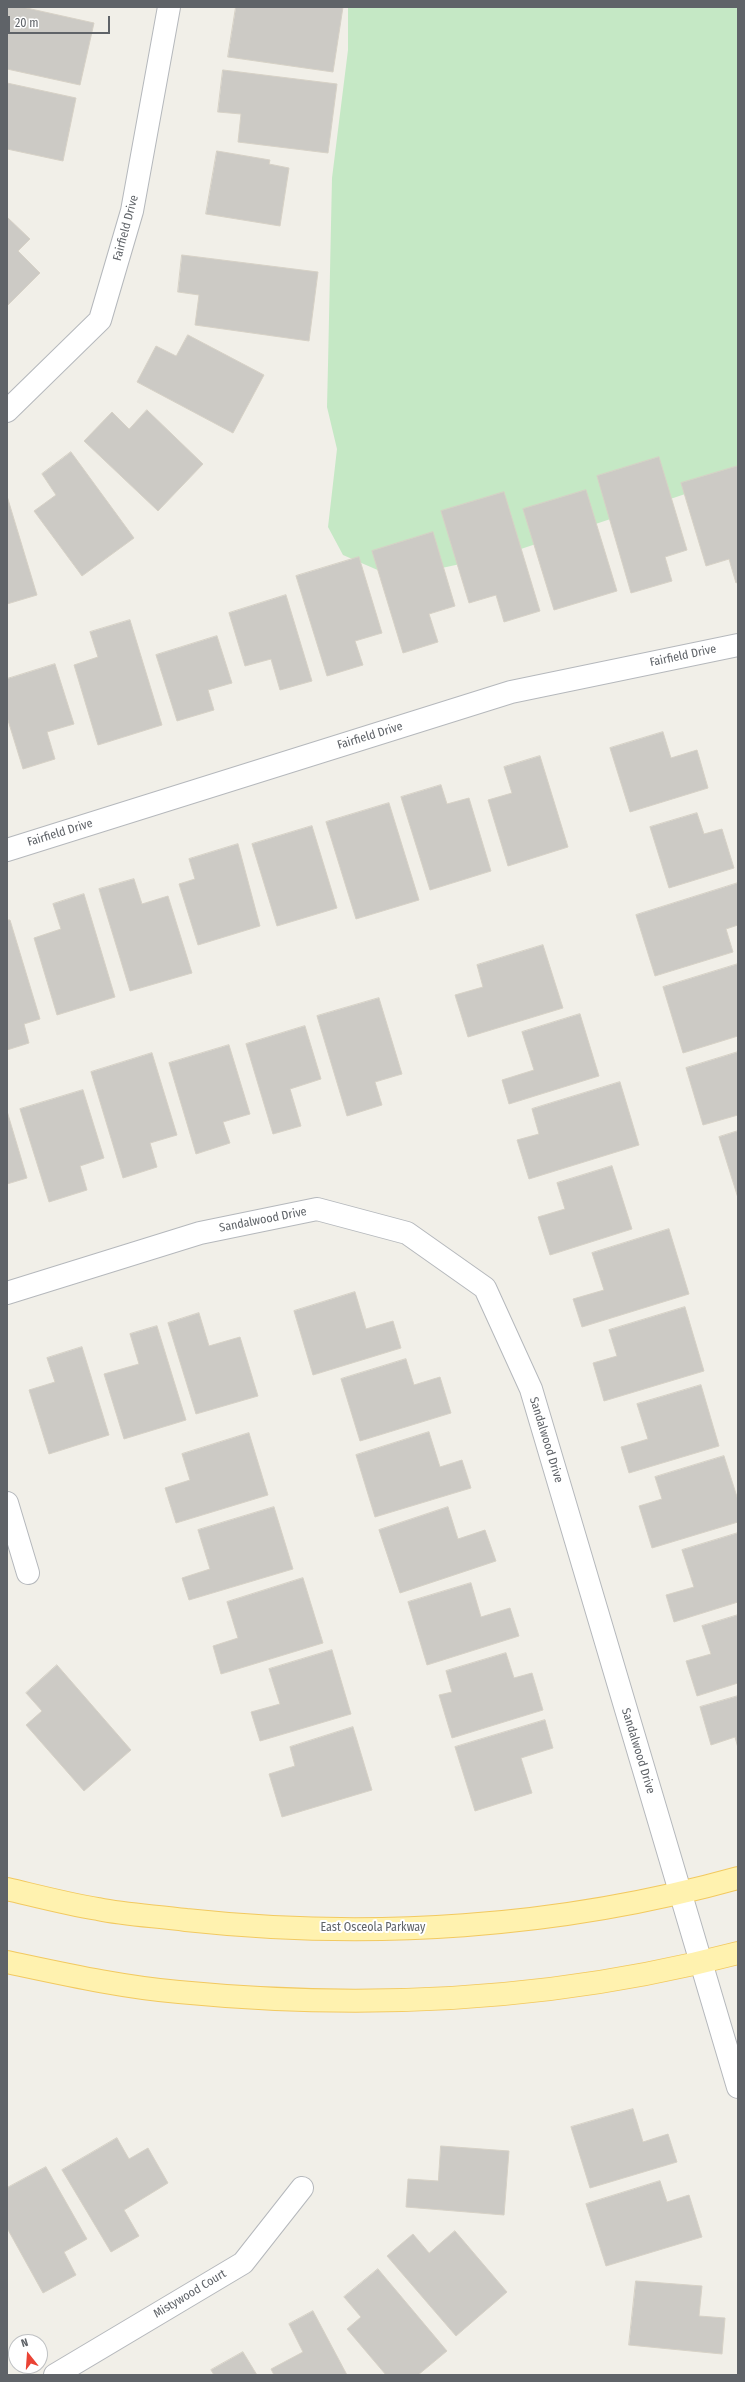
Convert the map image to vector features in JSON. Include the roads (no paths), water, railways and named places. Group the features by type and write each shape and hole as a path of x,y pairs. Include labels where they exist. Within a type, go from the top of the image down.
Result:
{"main road":[{"name":"East Osceola Parkway","path":"7,1889 99,1910 252,1927 395,1930 537,1919 680,1894 738,1878"},
{"path":"7,1962 77,1977 177,1992 299,2001 416,2000 521,1992 608,1980 701,1963 738,1953"}],"street":[{"name":"Fairfield Drive","path":"7,411 100,320 132,211 169,7"},
{"name":"Fairfield Drive","path":"7,850 511,692 738,645"},
{"name":"Sandalwood Drive","path":"7,1293 200,1233 317,1209 407,1233 485,1288 531,1389 738,2087"},
{"path":"7,1503 28,1573"},
{"name":"Mistywood Court","path":"55,2375 243,2263 302,2188"}]}
